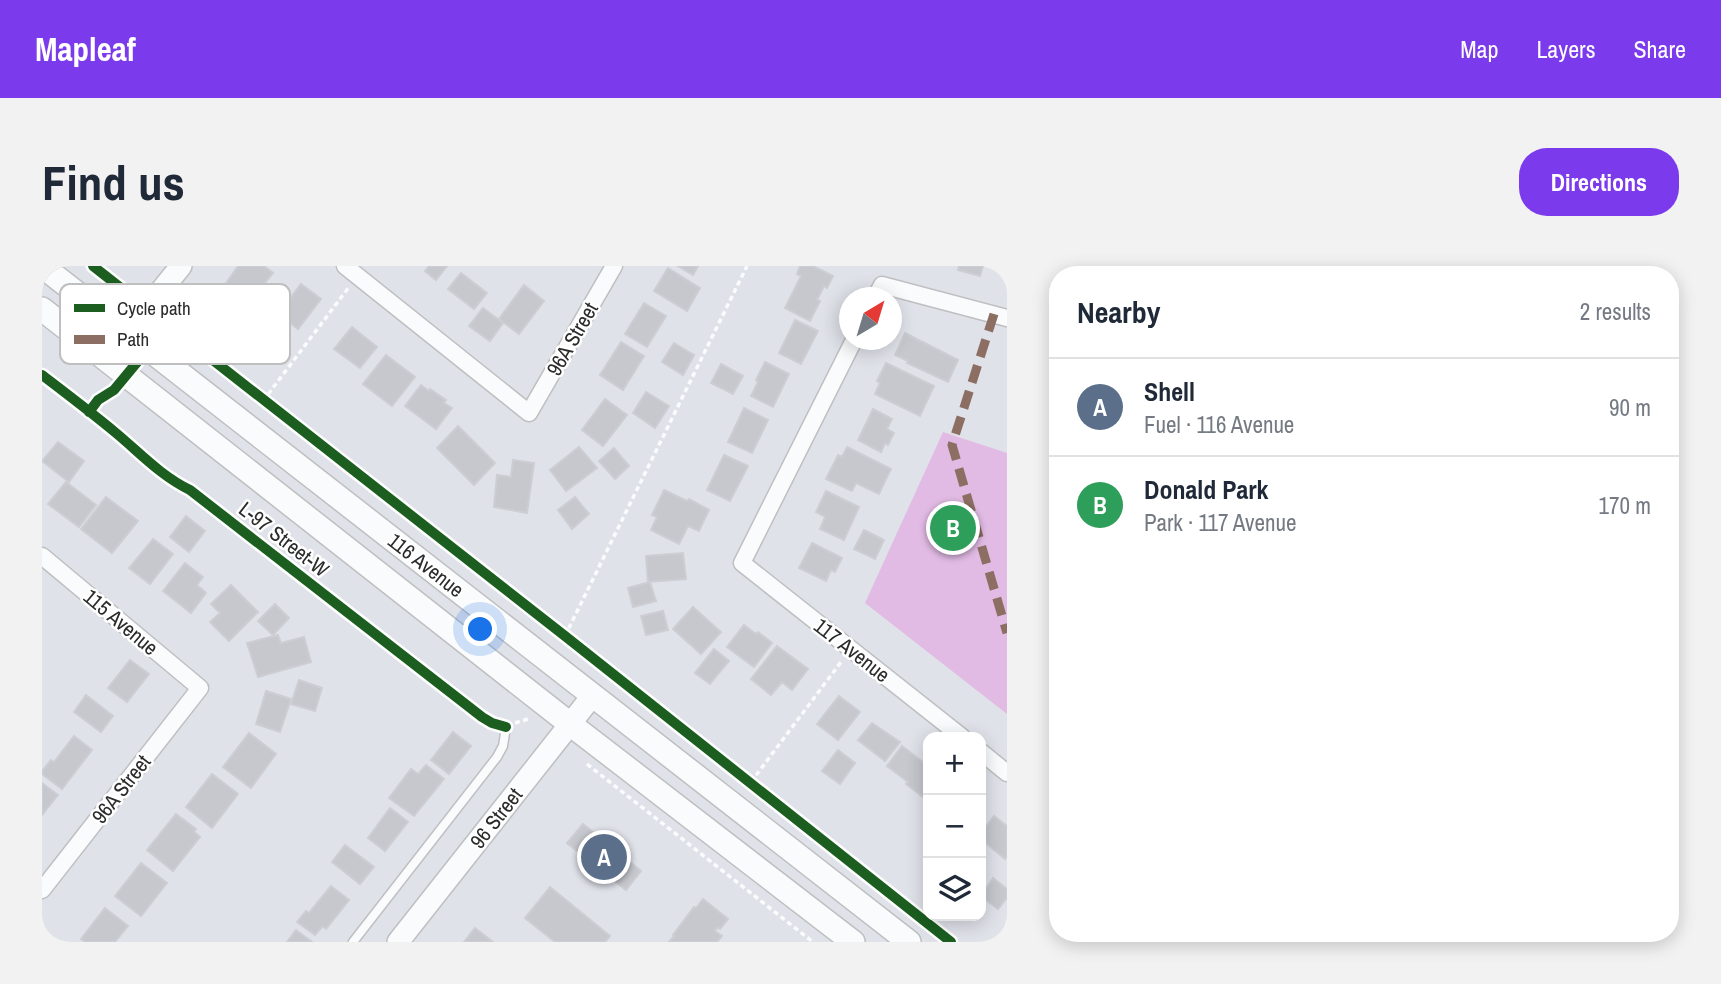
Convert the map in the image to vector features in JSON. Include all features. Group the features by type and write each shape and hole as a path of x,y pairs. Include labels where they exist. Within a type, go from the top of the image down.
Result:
{"main road":[{"name":"116 Avenue","path":"42,266 65,284"},
{"name":"116 Avenue","path":"42,309 60,323"},
{"name":"116 Avenue","path":"112,364 565,730 853,942"},
{"name":"116 Avenue","path":"168,364 909,942"}],"street":[{"path":"166,284 181,266"},
{"name":"96A Street","path":"351,271 529,412 614,266"},
{"path":"902,290 1007,318"},
{"name":"117 Avenue","path":"849,350 741,563 956,732"},
{"name":"115 Avenue","path":"42,556 200,688"},
{"name":"96A Street","path":"42,890 200,688"},
{"name":"96 Street","path":"398,942 593,695"},
{"path":"986,756 1007,773"}],"lane":[{"name":"96 Street","path":"353,942 497,757 503,746 506,727"}],"path":[{"path":"565,636 747,266"},
{"path":"290,361 351,271"},
{"path":"263,401 288,364"},
{"path":"253,392 274,409"},
{"path":"555,627 576,644"},
{"path":"751,782 851,649"},
{"path":"506,727 535,718 565,730"},
{"path":"586,762 813,942"},
{"path":"740,773 761,790"}],"shaded area":[{"path":"943,432 1007,453 1007,714 865,603"}],"building":[{"path":"238,266 264,266 273,273 264,284 225,284"},
{"path":"429,266 447,266 436,280 425,271"},
{"path":"678,266 698,266 693,275"},
{"path":"800,266 813,266 833,276 827,288 824,286 810,321 785,308 801,276 797,274"},
{"path":"959,266 983,266 980,276 958,270"},
{"path":"668,268 700,288 687,311 654,291"},
{"path":"461,273 487,293 474,309 448,289"},
{"path":"301,284 321,299 298,329 290,323 290,298"},
{"path":"524,285 544,301 519,334 499,319"},
{"path":"644,303 666,316 647,347 625,334"},
{"path":"483,308 503,323 490,341 469,326"},
{"path":"795,320 818,331 801,364 779,353"},
{"path":"352,327 377,347 360,368 334,349"},
{"path":"905,333 958,360 948,382 895,355 897,350 902,350"},
{"path":"621,342 644,356 623,390 600,375"},
{"path":"674,343 694,355 683,375 662,362"},
{"path":"386,355 415,377 392,406 363,384"},
{"path":"765,362 789,374 773,407 751,396"},
{"path":"886,363 934,386 920,416 875,394 880,383 877,381"},
{"path":"721,364 743,376 733,394 711,383"},
{"path":"421,385 446,400 444,403 452,408 436,429 405,406"},
{"path":"646,392 669,406 655,428 633,413"},
{"path":"605,399 627,415 603,446 582,430"},
{"path":"744,408 768,420 752,453 728,442"},
{"path":"873,409 892,419 887,429 894,433 881,452 858,440"},
{"path":"458,426 495,463 474,485 437,448"},
{"path":"58,442 84,461 69,482 42,461"},
{"path":"579,447 597,468 566,491 550,470"},
{"path":"847,447 891,469 879,494 856,483 852,491 826,479 838,455 842,457"},
{"path":"614,448 629,466 615,479 599,461"},
{"path":"724,455 748,466 730,501 707,490"},
{"path":"513,460 534,463 527,513 494,507 497,475 511,477"},
{"path":"66,482 96,505 79,527 48,504"},
{"path":"664,490 709,510 699,531 688,526 679,544 651,530 657,517 652,515"},
{"path":"826,491 859,507 844,540 820,529 825,517 816,512"},
{"path":"106,497 138,521 112,553 81,529"},
{"path":"575,497 589,514 572,529 558,510"},
{"path":"186,516 205,531 189,552 170,537"},
{"path":"864,530 884,540 875,559 854,549"},
{"path":"153,539 173,554 150,584 129,568"},
{"path":"812,543 842,558 835,572 831,570 826,581 799,568"},
{"path":"683,553 686,579 648,582 646,556"},
{"path":"185,563 203,577 197,585 206,593 191,613 163,591"},
{"path":"650,582 656,601 633,607 628,588"},
{"path":"231,585 258,612 229,641 210,622 220,613 211,604"},
{"path":"275,604 289,618 273,635 258,621"},
{"path":"693,607 721,632 701,654 673,629"},
{"path":"663,611 668,630 646,635 641,616"},
{"path":"744,625 772,643 754,667 727,647"},
{"path":"278,635 281,643 304,637 311,662 258,677 247,643"},
{"path":"777,646 808,669 792,690 782,682 771,695 751,679"},
{"path":"714,649 729,661 710,684 695,673"},
{"path":"130,660 149,674 127,702 108,688"},
{"path":"299,680 322,688 315,711 291,704"},
{"path":"266,691 291,699 280,732 256,724"},
{"path":"86,695 113,716 101,732 74,712"},
{"path":"839,696 860,712 838,740 817,724"},
{"path":"872,723 900,742 885,761 858,740"},
{"path":"453,732 471,746 449,774 431,760"},
{"path":"249,733 276,754 251,788 223,767"},
{"path":"74,736 92,750 62,789 42,774 42,771 51,760 54,762"},
{"path":"902,746 923,762 923,797 906,784 908,782 887,766"},
{"path":"838,750 855,763 840,784 822,771"},
{"path":"426,765 444,779 414,816 389,798 411,769 418,774"},
{"path":"212,774 238,794 212,828 186,807"},
{"path":"42,783 58,795 42,815"},
{"path":"390,808 408,822 385,851 368,838"},
{"path":"176,814 196,829 194,832 200,837 173,871 147,850"},
{"path":"994,816 1007,826 1005,859 986,843 986,826"},
{"path":"583,824 641,871 626,890 567,843"},
{"path":"345,845 374,867 360,884 332,862"},
{"path":"141,863 167,883 141,916 115,896"},
{"path":"993,878 1007,889 1007,898 998,909 986,900 986,888"},
{"path":"331,886 349,900 326,929 323,926 315,935 297,922 306,911 309,913"},
{"path":"550,887 610,936 605,942 555,942 525,918"},
{"path":"703,899 728,919 715,931 722,936 717,942 669,942 694,907"},
{"path":"105,908 128,926 115,942 85,942 81,939"},
{"path":"475,928 493,942 464,942"},
{"path":"296,930 312,942 287,942"}],"marked path":[{"path":"994,314 952,445 1007,633"}],"cycle path":[{"path":"93,266 116,284"},
{"path":"89,412 98,400 114,390 136,364"},
{"path":"218,364 951,942"},
{"name":"L-97 Street-W","path":"42,375 160,471 190,490 482,717 506,727"}],"place":[{"name":"Donald Park","path":"953,528"},
{"name":"Shell","path":"604,857"}]}
